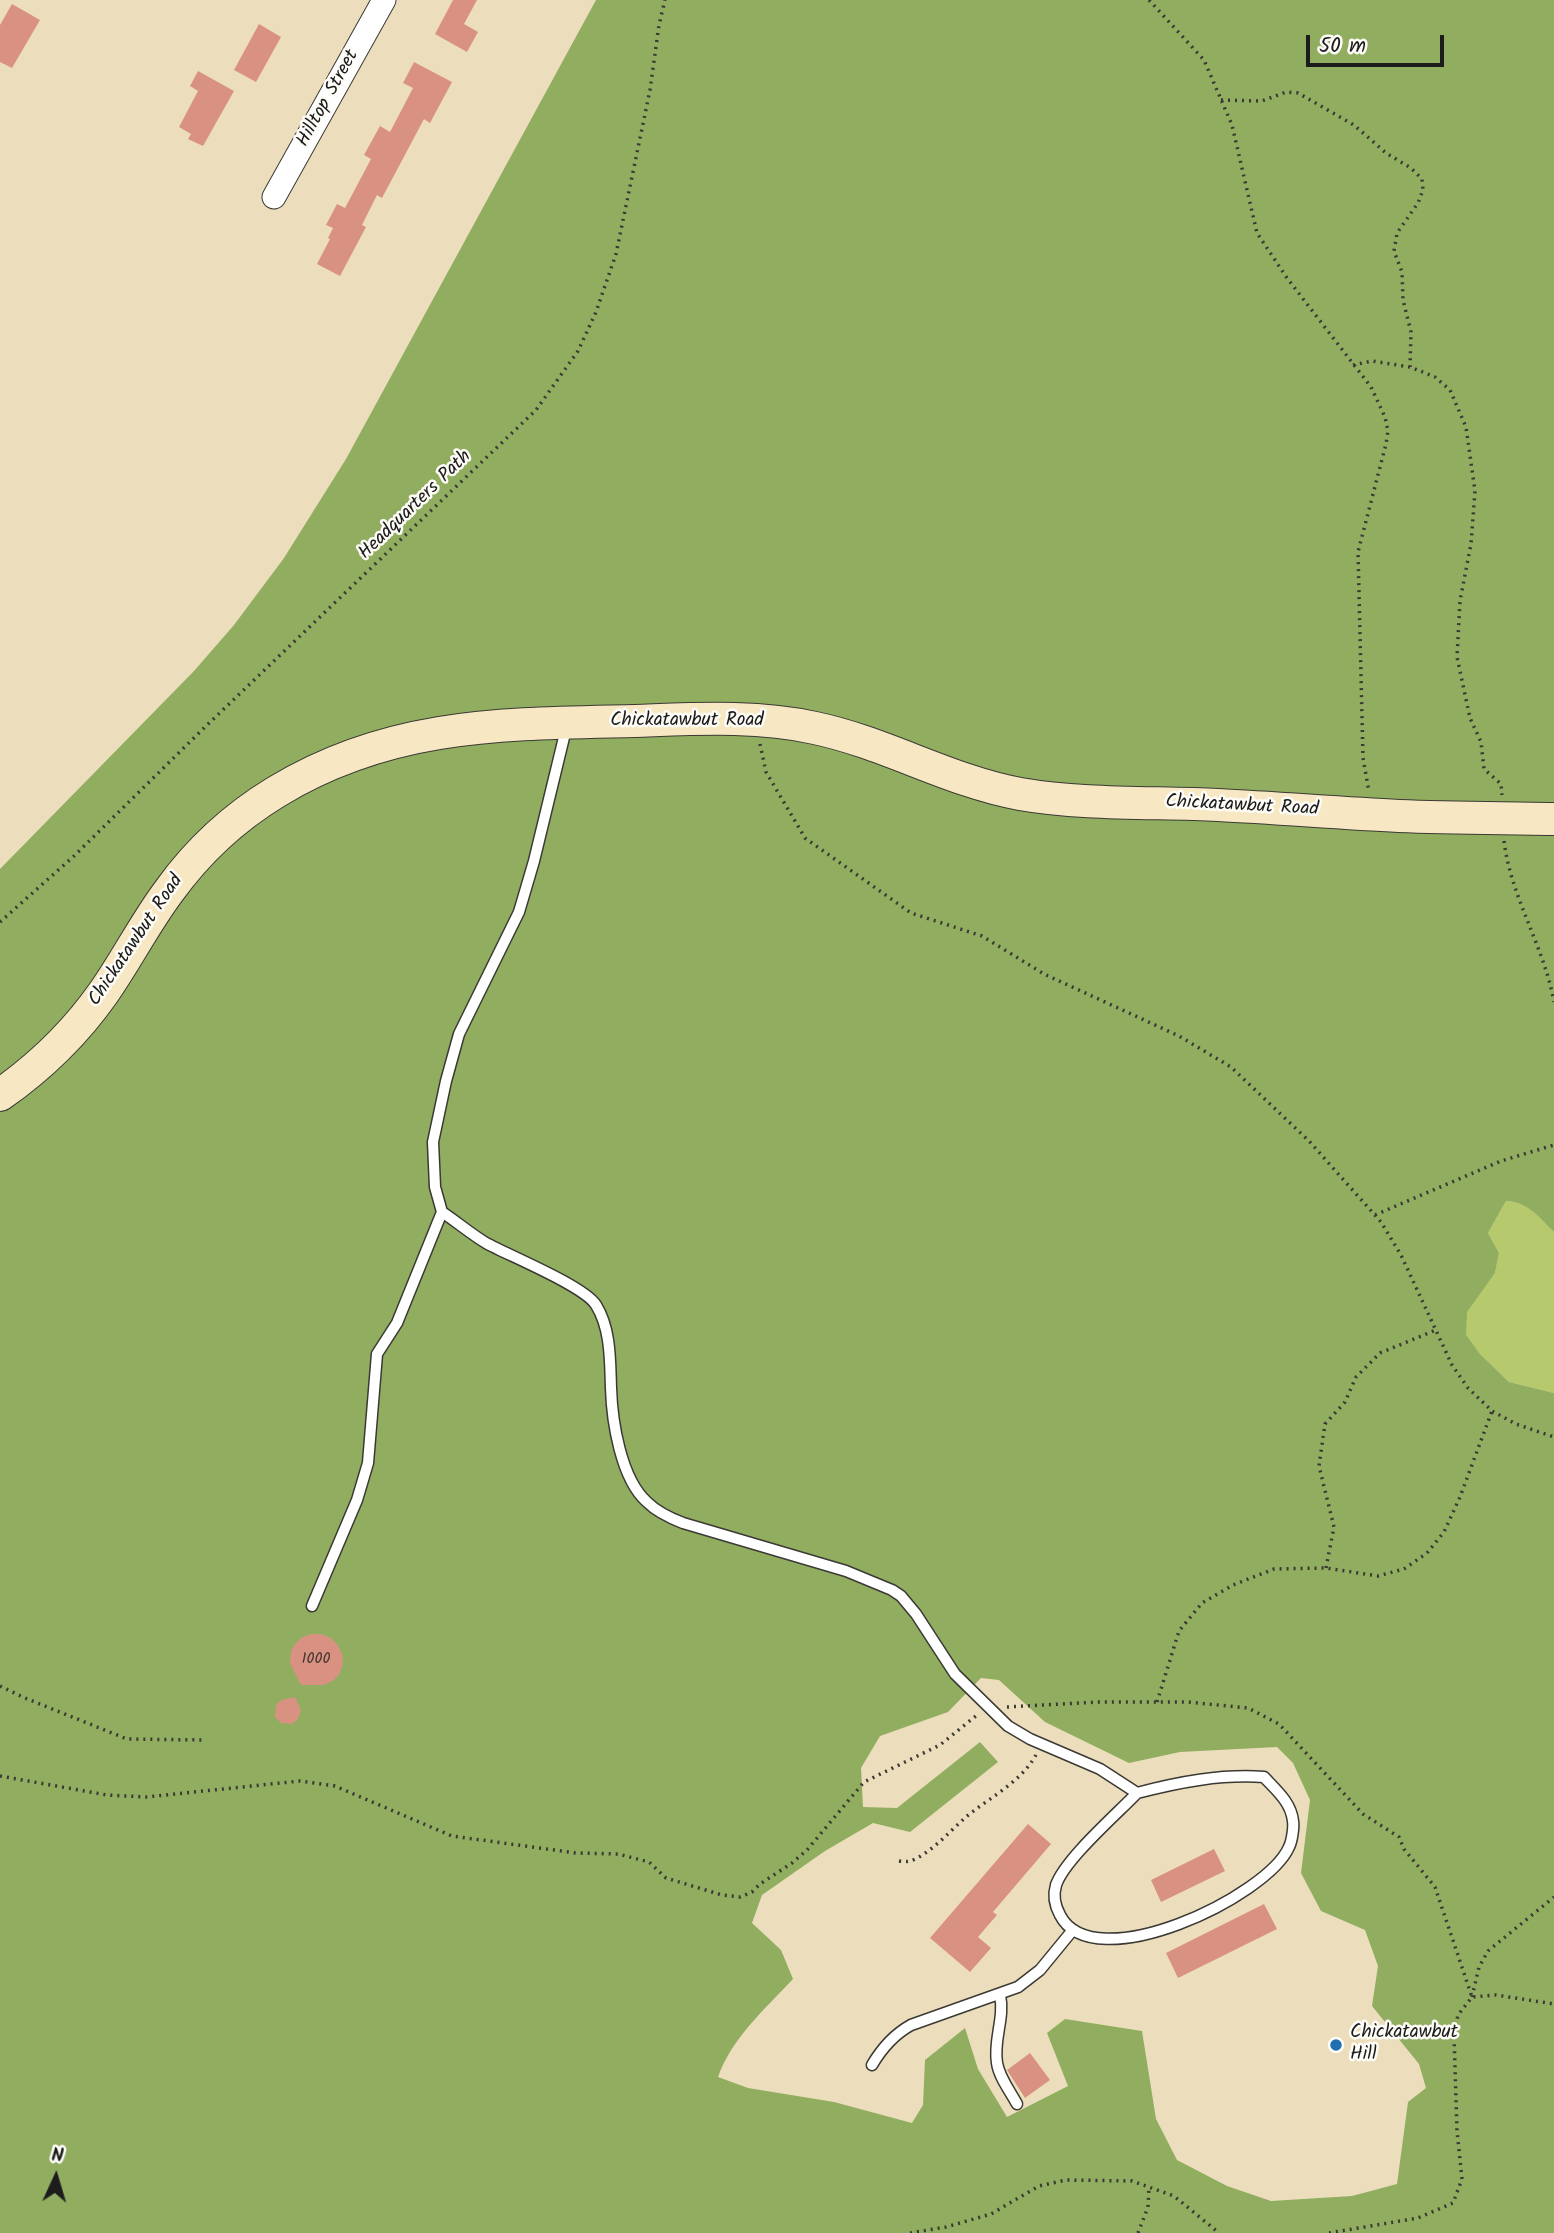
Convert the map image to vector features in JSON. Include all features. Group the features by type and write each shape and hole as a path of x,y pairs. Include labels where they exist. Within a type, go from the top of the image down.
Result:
{"main road":[{"name":"Chickatawbut Road","path":"0,1094 48,1056 81,1021 105,992 166,894 189,866 227,829 265,799 292,783 365,751 408,738 478,727 754,719 813,727 840,734 965,779 1021,794 1073,800 1243,806 1373,815 1554,819"}],"street":[{"name":"Hilltop Street","path":"274,197 384,0"}],"lane":[{"path":"312,1606 357,1500 368,1463 377,1354 397,1323 442,1212 435,1187 435,1128 459,1034 519,912 567,723"},
{"path":"442,1212 484,1241 578,1290 595,1302 607,1333 612,1402 621,1449 633,1486 647,1503 668,1517 684,1523 846,1571 892,1590 901,1596 916,1614 955,1674 1008,1726 1100,1769 1137,1793"},
{"path":"1237,1775 1264,1777 1288,1803 1293,1822 1289,1847 1274,1867 1245,1890 1204,1915 1155,1933 1127,1937 1095,1938 1072,1931 1064,1923 1056,1906 1054,1892 1059,1878 1072,1860 1137,1793 1174,1783 1237,1775"},
{"path":"872,2065 886,2045 900,2031 911,2025 1018,1987 1040,1970 1072,1931"},
{"path":"1000,1995 1002,2007 996,2052 998,2067 1017,2104"}],"path":[{"name":"Headquarters Path","path":"0,922 74,856 225,707 536,410 578,351 596,312 616,254 650,90 665,0"},
{"path":"1149,0 1204,60 1231,125 1257,233 1287,278 1371,387 1385,417 1388,431 1358,552 1363,758 1373,815"},
{"path":"1221,100 1262,101 1286,92 1298,93 1354,125 1422,179 1423,190 1418,203 1397,233 1394,251 1402,272 1403,300 1411,332 1410,367"},
{"path":"1353,365 1372,360 1410,367 1435,377 1450,390 1466,427 1475,491 1471,544 1460,601 1457,657 1470,718 1481,742 1485,769"},
{"path":"754,719 766,772 805,838 911,914 982,936 1044,974 1179,1036 1231,1067 1309,1141 1375,1215 1401,1255 1452,1365 1468,1388 1492,1411 1516,1424 1554,1437"},
{"path":"1508,865 1518,900 1551,985 1554,1002"},
{"path":"1375,1215 1501,1161 1554,1145"},
{"path":"1326,1568 1334,1527 1319,1466 1325,1424 1345,1402 1356,1377 1380,1353 1436,1330"},
{"path":"1157,1702 1179,1631 1202,1603 1233,1585 1274,1569 1326,1568 1378,1576 1404,1569 1427,1553 1444,1532 1492,1411"},
{"path":"0,1686 127,1739 206,1740"},
{"path":"0,1776 107,1795 146,1797 300,1781 335,1786 452,1836 576,1853 618,1854 649,1862 666,1878 712,1892 740,1897 752,1892 807,1850 864,1782 940,1745 972,1717 990,1709"},
{"path":"899,1861 911,1861 922,1855 976,1809 1014,1782 1030,1766 1042,1744"},
{"path":"1329,2233 1418,2218 1453,2203 1462,2179 1457,2132 1454,2035 1458,2015 1472,1997 1479,1967 1489,1951 1554,1897"},
{"path":"1472,1997 1496,1995 1554,2004"},
{"path":"910,2233 946,2227 990,2214 1039,2186 1066,2180 1132,2181 1174,2196 1219,2233"},
{"path":"1138,2233 1148,2207 1149,2187"}],"green space":[{"path":"596,0 1554,0 1554,1232 1527,1207 1506,1201 1488,1233 1499,1253 1495,1273 1467,1312 1466,1335 1480,1354 1509,1382 1554,1393 1554,2233 0,2233 0,869 194,671 234,625 284,558 346,459","holes":["981,1678 999,1680 1045,1722 1129,1763 1180,1752 1277,1747 1293,1763 1310,1800 1301,1873 1321,1911 1365,1930 1378,1966 1372,2006 1419,2064 1426,2088 1408,2102 1397,2184 1352,2196 1271,2201 1227,2186 1177,2160 1156,2119 1142,2031 1065,2019 1047,2033 1068,2086 1007,2117 978,2069 965,2028 925,2060 923,2105 912,2123 834,2102 748,2088 718,2077 740,2037 793,1979 781,1950 752,1923 762,1895 825,1851 873,1823 910,1832 998,1762 980,1742 897,1808 863,1807 861,1768 880,1736 948,1712"]},
{"path":"1506,1201 1527,1207 1554,1232 1554,1393 1509,1382 1466,1336 1466,1312 1495,1273 1499,1253 1488,1233"}],"building":[{"path":"453,0 477,0 464,24 478,32 467,52 435,34"},
{"path":"12,4 40,20 12,68 0,62 0,25"},
{"path":"259,24 281,37 256,82 234,70"},
{"path":"414,62 452,82 430,123 424,119 382,198 377,195 362,225 366,227 340,276 317,264 333,228 326,225 337,204 345,208 371,159 364,155 380,126 390,132 413,88 403,83"},
{"path":"198,71 234,91 203,146 188,139 191,134 179,127 198,91 190,86"},
{"path":"311,1634 331,1638 342,1654 340,1673 324,1685 301,1685 290,1663 295,1644"},
{"path":"295,1697 301,1710 298,1719 292,1724 281,1723 275,1717 276,1705 281,1700"},
{"path":"1028,1824 1051,1844 993,1912 997,1915 978,1937 991,1948 970,1972 930,1938"},
{"path":"1214,1849 1225,1871 1161,1902 1151,1880"},
{"path":"1264,1904 1277,1929 1178,1978 1166,1953"},
{"path":"1030,2053 1050,2080 1025,2098 1007,2070"}],"place":[{"name":"Chickatawbut Hill","path":"1336,2045"}]}
